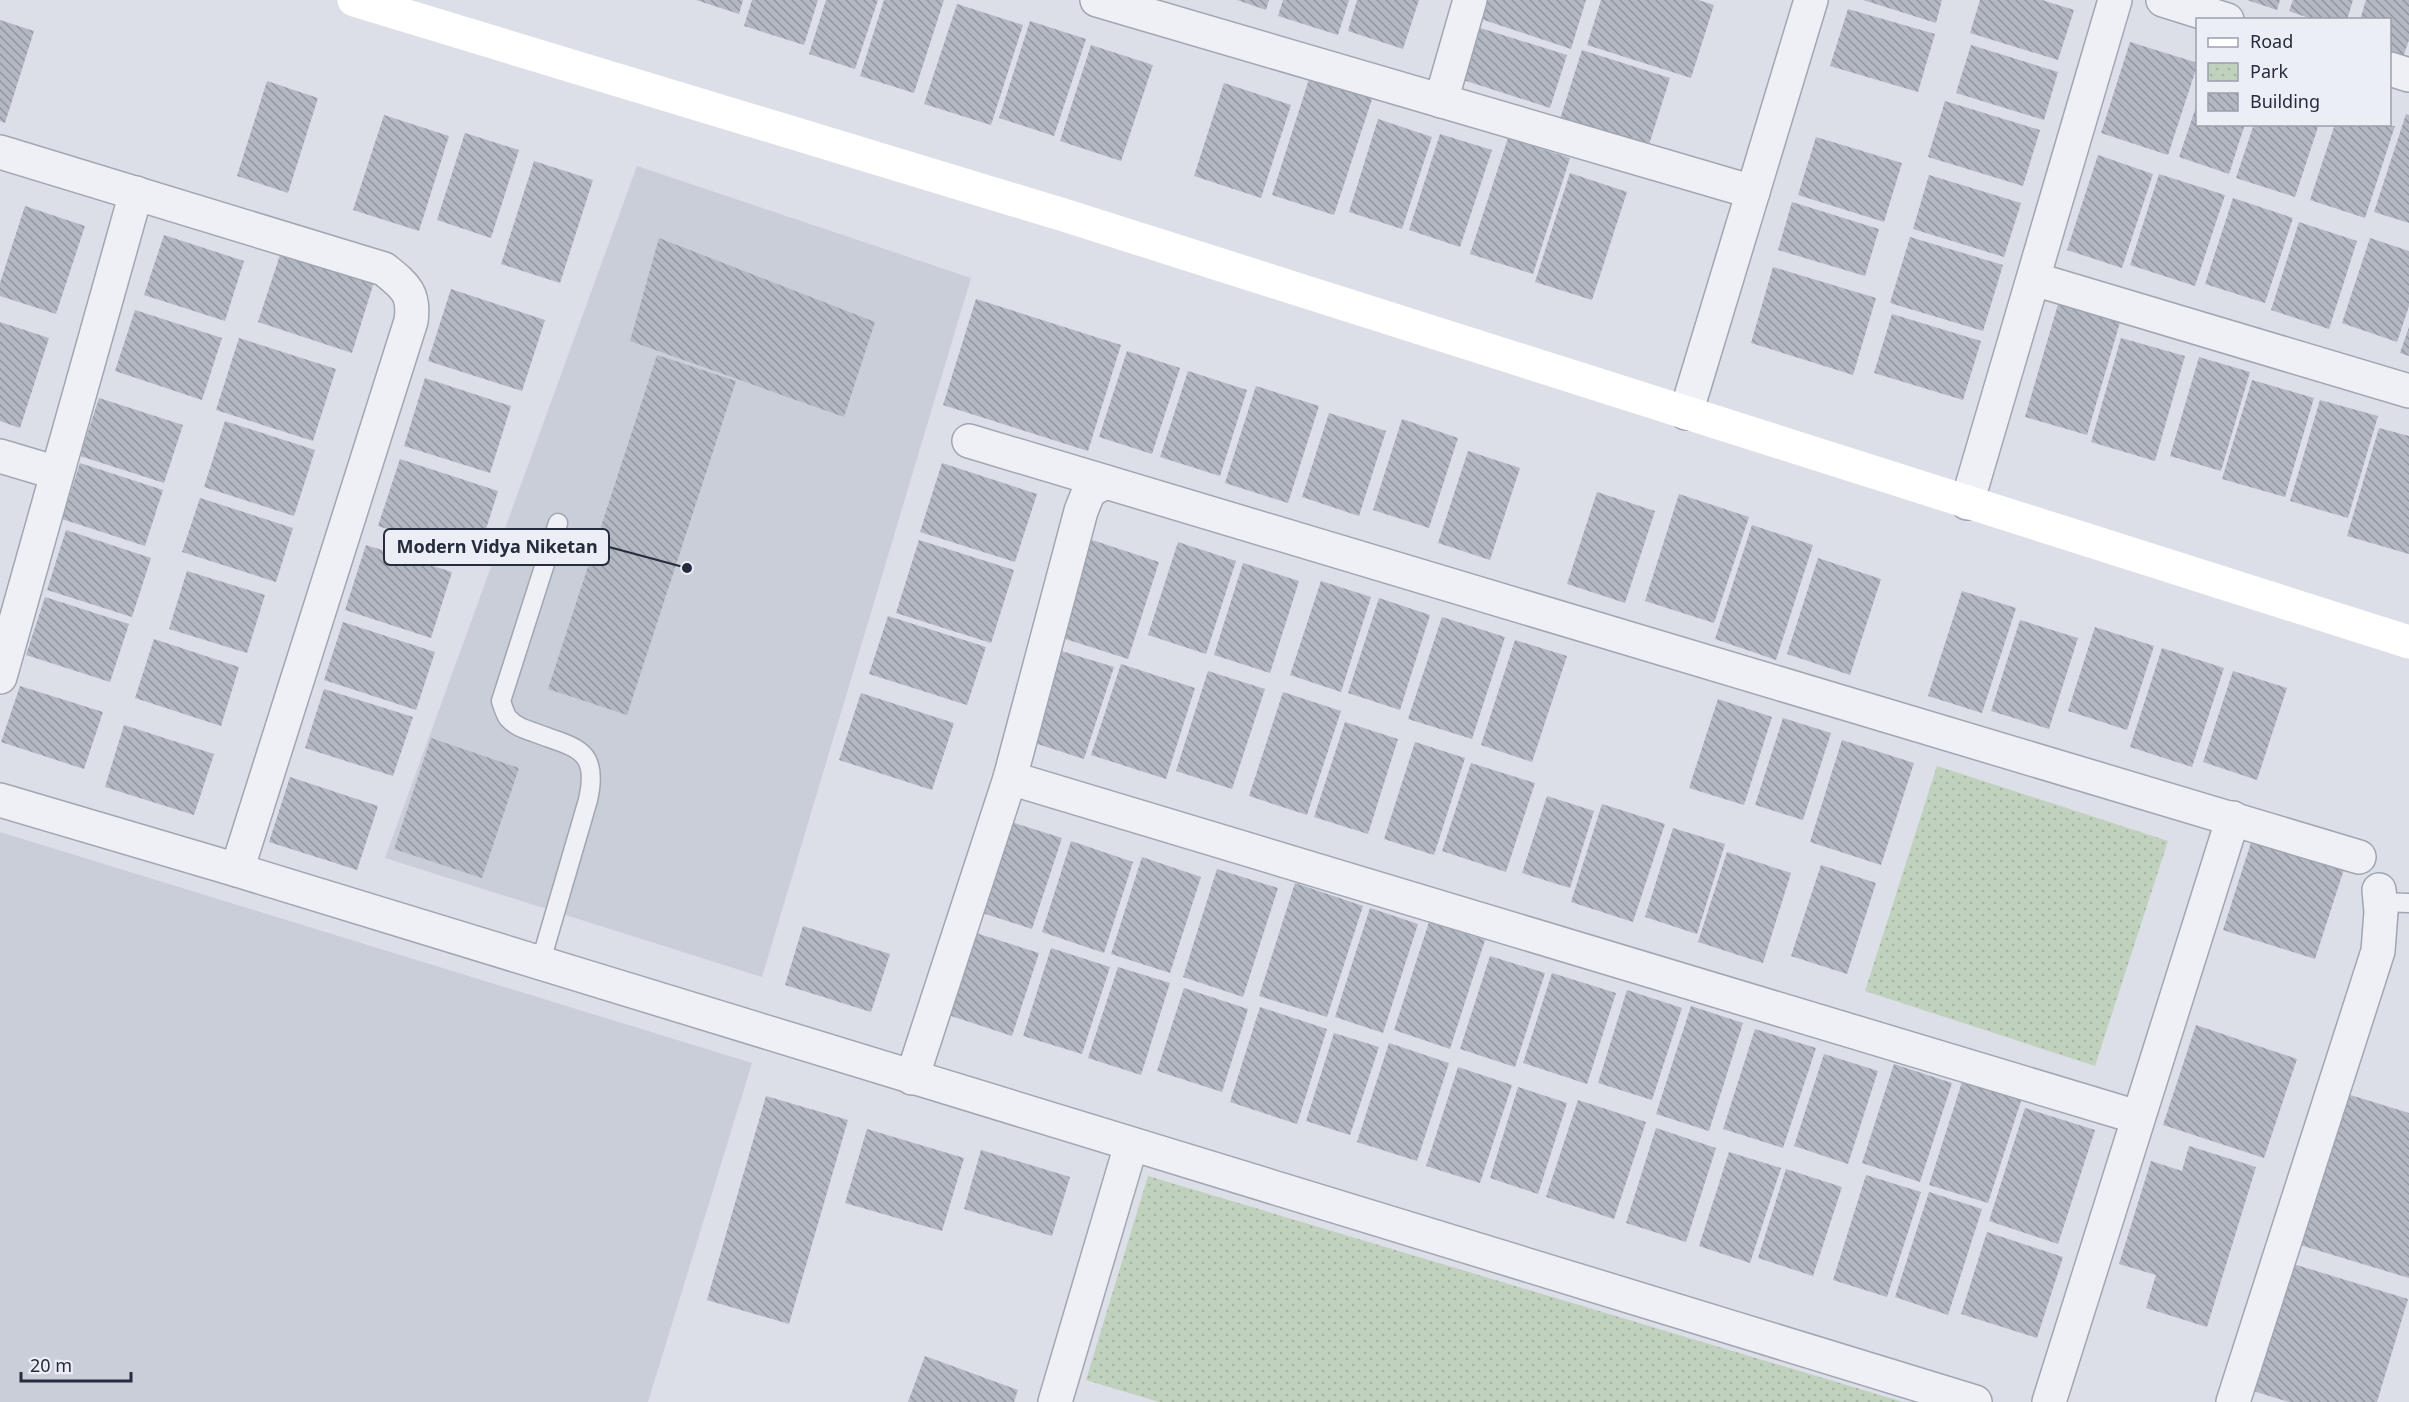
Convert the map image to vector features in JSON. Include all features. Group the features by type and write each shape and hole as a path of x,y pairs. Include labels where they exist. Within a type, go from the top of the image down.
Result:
{"street":[{"path":"354,0 1067,216 2409,642"},
{"path":"1097,0 1753,192"},
{"path":"1441,100 1470,0"},
{"path":"1686,413 1811,0"},
{"path":"1967,503 2115,0"},
{"path":"2163,0 2221,18"},
{"path":"2391,69 2409,75"},
{"path":"0,152 384,268 405,286 413,304 411,321 237,870"},
{"path":"0,677 136,193"},
{"path":"2034,279 2409,392"},
{"path":"969,441 2359,857"},
{"path":"0,456 57,473"},
{"path":"912,1078 1010,778 1081,511 1089,491 1105,482"},
{"path":"1010,778 2137,1117"},
{"path":"0,800 237,870 1975,1402"},
{"path":"2049,1402 2233,818"},
{"path":"2233,1402 2379,951 2389,898"},
{"path":"1055,1402 1131,1145"}],"lane":[{"path":"540,964 588,800 592,783 590,765 581,750 519,727 507,717 501,701 558,523"}],"shaded area":[{"path":"637,166 971,278 762,977 385,858"},
{"path":"0,832 752,1063 648,1402 0,1402"}],"green space":[{"path":"1937,766 2168,841 2095,1066 1865,991"},
{"path":"1148,1176 1903,1402 1159,1402 1086,1380"}],"building":[{"path":"696,0 743,0 739,14"},
{"path":"752,0 818,0 804,45 744,26"},
{"path":"826,0 878,0 855,69 809,54"},
{"path":"884,0 944,0 914,93 860,76"},
{"path":"1237,0 1269,0 1266,10"},
{"path":"1283,0 1349,0 1338,35 1278,16"},
{"path":"1357,0 1419,0 1403,49 1348,31"},
{"path":"1487,0 1586,0 1571,49 1481,19"},
{"path":"1601,0 1698,0 1714,5 1691,78 1587,45"},
{"path":"1863,0 1942,0 1936,23"},
{"path":"1980,0 2042,0 2074,10 2058,60 1970,33"},
{"path":"2247,0 2280,0 2277,10"},
{"path":"2293,0 2353,0 2348,18 2308,18 2289,11"},
{"path":"2366,0 2409,0 2409,40 2402,60 2391,56 2391,18 2361,18"},
{"path":"957,4 1023,25 991,125 924,104"},
{"path":"1848,9 1935,34 1918,92 1830,66"},
{"path":"0,20 34,31 5,123 0,121"},
{"path":"1030,21 1086,39 1054,136 999,118"},
{"path":"1477,27 1567,55 1550,108 1460,79"},
{"path":"2130,42 2196,62 2196,69 2168,155 2101,133"},
{"path":"1091,45 1153,65 1121,161 1060,141"},
{"path":"1971,45 2058,72 2044,120 1956,93"},
{"path":"1582,50 1670,78 1648,148 1560,119"},
{"path":"1310,76 1373,96 1334,215 1272,195"},
{"path":"267,81 318,98 288,193 237,176"},
{"path":"1224,83 1291,105 1261,198 1194,176"},
{"path":"1945,101 2040,130 2023,186 1928,157"},
{"path":"2196,107 2196,126 2244,126 2229,174 2179,157"},
{"path":"2406,114 2409,115 2409,223 2374,212"},
{"path":"384,115 449,136 419,231 353,210"},
{"path":"1378,119 1432,137 1402,229 1349,212"},
{"path":"2253,126 2318,126 2295,197 2236,178"},
{"path":"2334,126 2395,126 2365,218 2310,200"},
{"path":"465,133 519,150 491,238 437,220"},
{"path":"1440,134 1492,150 1460,247 1409,230"},
{"path":"1816,137 1902,163 1884,222 1798,195"},
{"path":"1508,138 1570,158 1533,274 1470,254"},
{"path":"2098,155 2153,174 2122,268 2067,250"},
{"path":"534,161 593,180 560,283 501,264"},
{"path":"1570,173 1627,192 1592,300 1535,282"},
{"path":"2159,174 2225,195 2195,286 2130,265"},
{"path":"1929,175 2021,203 2004,257 1913,229"},
{"path":"2233,198 2293,218 2265,303 2205,284"},
{"path":"1792,202 1879,229 1865,276 1778,250"},
{"path":"25,206 85,226 56,314 0,296 0,283"},
{"path":"2299,222 2357,241 2329,329 2271,310"},
{"path":"164,235 244,261 225,321 144,295"},
{"path":"1910,237 2003,265 1983,331 1890,303"},
{"path":"659,238 875,322 844,417 630,341"},
{"path":"2370,238 2409,251 2409,306 2397,342 2342,323"},
{"path":"281,252 374,282 352,353 258,322"},
{"path":"1773,267 1876,298 1853,375 1751,343"},
{"path":"451,289 545,320 522,391 428,361"},
{"path":"976,299 1121,345 1088,451 943,405"},
{"path":"2059,301 2121,319 2087,435 2025,417"},
{"path":"135,310 222,338 202,400 115,371"},
{"path":"1892,314 1981,341 1963,400 1874,373"},
{"path":"0,322 49,338 20,428 0,421"},
{"path":"2409,327 2409,356 2400,353"},
{"path":"239,338 336,369 313,441 216,410"},
{"path":"2121,338 2185,356 2155,461 2091,442"},
{"path":"1127,351 1180,368 1152,454 1099,437"},
{"path":"657,355 736,381 627,715 548,689"},
{"path":"2199,357 2250,372 2221,471 2170,456"},
{"path":"1188,371 1247,390 1220,476 1160,457"},
{"path":"425,378 511,406 490,473 404,446"},
{"path":"2252,380 2314,398 2285,497 2222,479"},
{"path":"1256,386 1319,406 1288,503 1225,483"},
{"path":"99,398 183,425 164,483 80,456"},
{"path":"2320,400 2378,416 2348,518 2290,501"},
{"path":"1329,413 1386,431 1359,516 1302,497"},
{"path":"1402,419 1458,438 1429,528 1373,510"},
{"path":"225,421 315,450 294,516 204,487"},
{"path":"2379,428 2409,436 2409,554 2347,536"},
{"path":"1468,451 1520,468 1490,560 1438,543"},
{"path":"400,459 498,491 477,558 378,526"},
{"path":"80,463 163,490 145,546 62,519"},
{"path":"942,463 1037,494 1015,562 920,532"},
{"path":"1597,492 1655,511 1625,603 1567,584"},
{"path":"1679,494 1749,517 1714,623 1645,601"},
{"path":"200,498 293,528 276,582 182,552"},
{"path":"1752,525 1813,545 1776,660 1715,639"},
{"path":"66,530 151,558 132,617 47,590"},
{"path":"1083,537 1159,562 1128,659 1053,635"},
{"path":"919,540 1014,570 991,643 896,613"},
{"path":"1178,542 1236,561 1206,654 1148,635"},
{"path":"366,545 452,572 431,638 345,610"},
{"path":"1818,558 1881,579 1850,675 1787,654"},
{"path":"1243,563 1299,581 1270,673 1214,655"},
{"path":"187,571 265,595 247,653 169,629"},
{"path":"1321,581 1371,597 1341,692 1290,675"},
{"path":"1962,591 2016,608 1982,713 1928,696"},
{"path":"45,597 129,624 110,682 26,655"},
{"path":"1379,598 1430,615 1400,710 1348,693"},
{"path":"888,616 986,647 967,705 869,674"},
{"path":"1442,617 1505,637 1472,739 1408,719"},
{"path":"2020,620 2078,638 2049,729 1991,711"},
{"path":"343,622 435,652 416,710 324,680"},
{"path":"2095,627 2154,646 2127,730 2068,711"},
{"path":"154,639 239,667 221,726 135,698"},
{"path":"1515,640 1567,656 1532,762 1481,745"},
{"path":"2162,648 2224,668 2192,767 2130,747"},
{"path":"1055,649 1114,667 1084,759 1025,740"},
{"path":"1121,664 1195,688 1166,779 1091,755"},
{"path":"1208,671 1265,689 1232,789 1176,771"},
{"path":"2233,671 2287,688 2257,780 2203,762"},
{"path":"20,686 103,712 84,769 1,742"},
{"path":"324,689 413,717 393,776 305,748"},
{"path":"1283,692 1341,711 1307,815 1249,796"},
{"path":"861,693 954,723 932,790 839,760"},
{"path":"1718,699 1772,717 1744,805 1689,788"},
{"path":"1783,718 1831,733 1803,820 1755,805"},
{"path":"1345,722 1398,739 1368,834 1314,817"},
{"path":"124,725 214,754 194,815 105,787"},
{"path":"431,738 519,768 482,878 394,849"},
{"path":"1842,740 1914,763 1881,865 1810,842"},
{"path":"1415,742 1465,758 1434,855 1384,839"},
{"path":"1471,763 1535,783 1506,872 1442,851"},
{"path":"290,777 378,806 357,870 269,842"},
{"path":"1547,796 1594,811 1570,888 1522,873"},
{"path":"1602,804 1665,824 1633,922 1571,902"},
{"path":"1002,819 1062,838 1032,929 973,910"},
{"path":"1673,828 1725,844 1697,934 1645,917"},
{"path":"2254,833 2346,863 2315,959 2223,930"},
{"path":"1071,841 1133,862 1104,953 1042,932"},
{"path":"1727,852 1791,873 1763,963 1698,942"},
{"path":"1142,857 1201,877 1170,973 1111,954"},
{"path":"1821,865 1876,883 1847,974 1791,956"},
{"path":"1217,869 1278,888 1243,997 1183,977"},
{"path":"1295,883 1363,906 1327,1017 1259,996"},
{"path":"1370,908 1418,924 1383,1033 1335,1017"},
{"path":"1429,922 1485,940 1450,1049 1394,1030"},
{"path":"803,926 890,954 871,1012 785,985"},
{"path":"963,929 1039,953 1012,1036 936,1011"},
{"path":"1051,948 1110,967 1082,1054 1023,1036"},
{"path":"1490,956 1545,973 1515,1067 1460,1049"},
{"path":"1118,967 1170,983 1141,1075 1088,1058"},
{"path":"1552,973 1616,993 1587,1084 1523,1063"},
{"path":"1184,988 1248,1009 1222,1092 1157,1071"},
{"path":"1627,990 1682,1008 1652,1100 1598,1083"},
{"path":"1691,1006 1743,1023 1709,1131 1656,1114"},
{"path":"1260,1007 1327,1029 1297,1124 1230,1102"},
{"path":"2196,1025 2297,1059 2264,1158 2163,1125"},
{"path":"1755,1029 1816,1048 1783,1148 1723,1129"},
{"path":"1334,1033 1379,1047 1350,1135 1306,1121"},
{"path":"1389,1043 1449,1063 1417,1161 1357,1142"},
{"path":"1824,1054 1878,1071 1848,1164 1794,1146"},
{"path":"1894,1064 1952,1083 1920,1182 1862,1163"},
{"path":"1458,1067 1512,1085 1480,1183 1426,1166"},
{"path":"1963,1079 2022,1098 1988,1203 1929,1185"},
{"path":"1518,1087 1567,1103 1538,1194 1490,1178"},
{"path":"2347,1094 2409,1113 2409,1278 2300,1245"},
{"path":"766,1096 848,1120 789,1324 707,1300"},
{"path":"1578,1100 1646,1122 1614,1219 1546,1197"},
{"path":"2025,1108 2095,1130 2058,1244 1989,1221"},
{"path":"1656,1128 1716,1148 1686,1242 1626,1223"},
{"path":"867,1129 964,1158 942,1231 845,1203"},
{"path":"2189,1146 2256,1167 2207,1327 2146,1308 2156,1275 2119,1264 2151,1161 2182,1171"},
{"path":"981,1150 1070,1177 1052,1236 964,1209"},
{"path":"1729,1152 1781,1168 1750,1263 1699,1246"},
{"path":"1786,1169 1842,1187 1813,1276 1758,1258"},
{"path":"1866,1175 1921,1192 1887,1297 1833,1280"},
{"path":"1929,1192 1982,1209 1948,1315 1895,1297"},
{"path":"1987,1232 2063,1257 2037,1338 1961,1314"},
{"path":"2290,1263 2408,1299 2377,1402 2289,1402 2250,1390"},
{"path":"925,1356 1018,1390 1014,1402 908,1402"}],"place":[{"name":"Modern Vidya Niketan","path":"687,568"}]}
